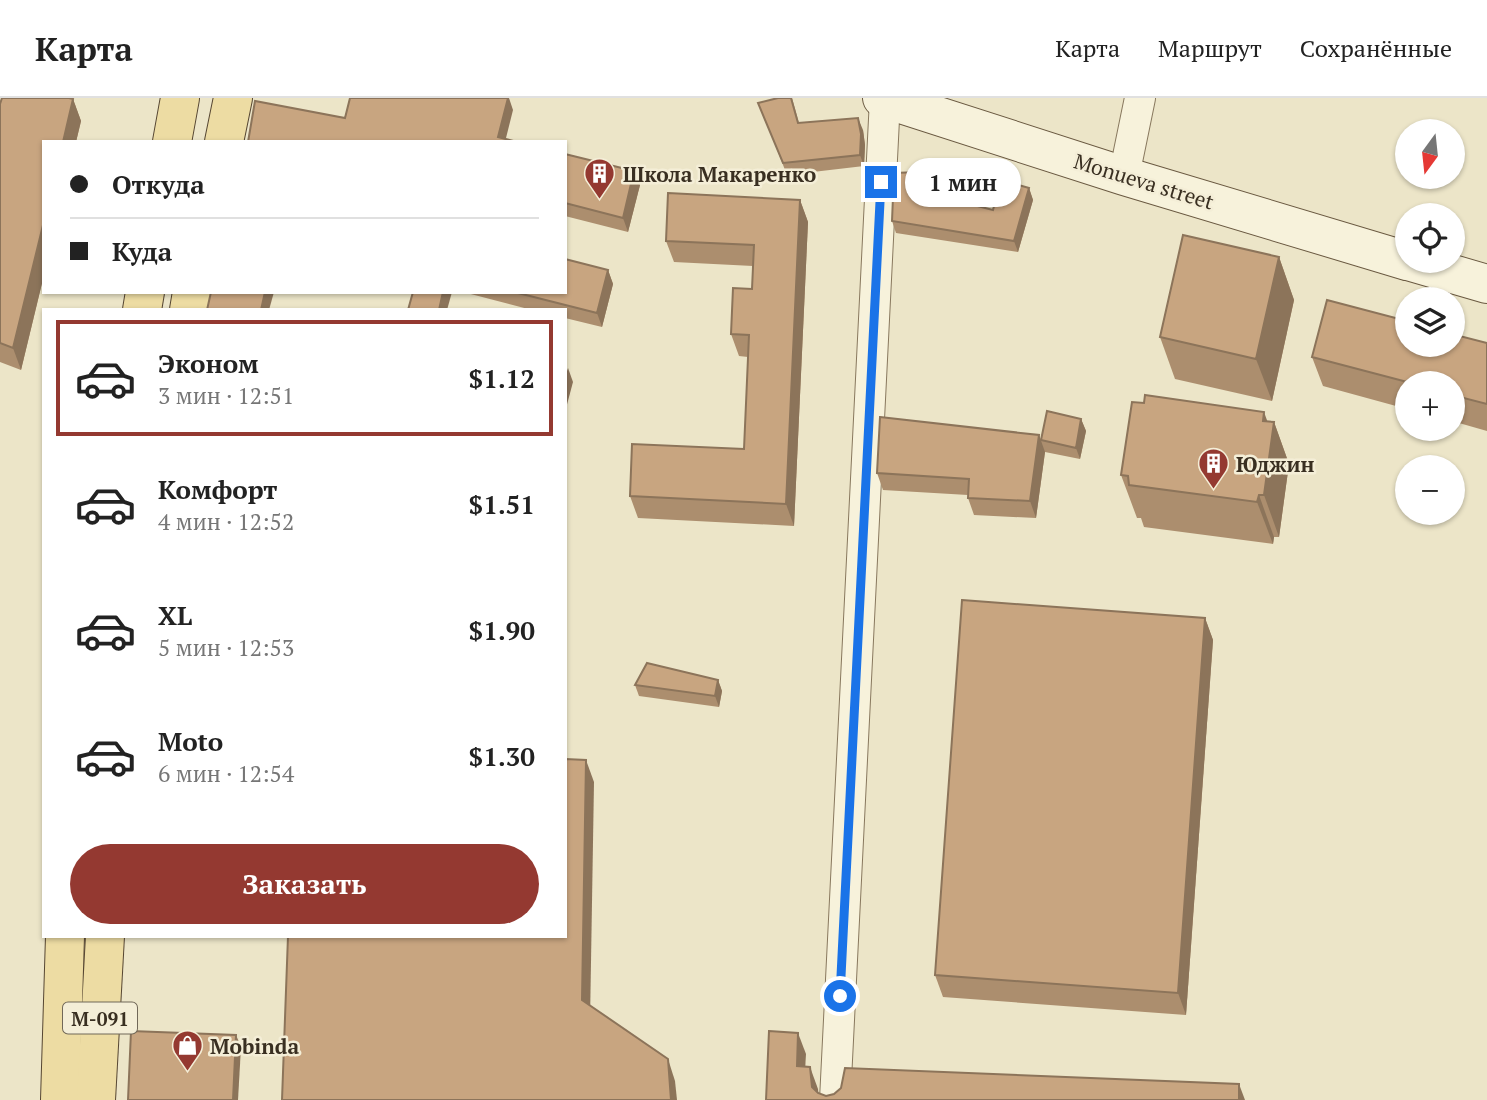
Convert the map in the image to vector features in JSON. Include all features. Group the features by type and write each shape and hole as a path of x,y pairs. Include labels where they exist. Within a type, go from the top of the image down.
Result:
{"main road":[{"path":"172,140 180,98"},
{"path":"224,140 233,98"},
{"name":"Monueva street","path":"900,101 1124,176 1395,257"},
{"name":"Monueva street","path":"1449,273 1487,284"},
{"name":"М-091","path":"60,1100 65,938"},
{"name":"М-091","path":"96,1100 104,938"}],"street":[{"path":"1124,176 1140,98"},
{"path":"835,1100 900,101"}],"building":[{"path":"2,98 73,99 63,140 42,140 42,229 13,348 0,343"},
{"path":"350,98 508,98 498,137 509,140 248,140 255,101 345,118"},
{"path":"791,98 798,123 858,118 861,134 860,155 783,163 758,103"},
{"name":"Школа Макаренко","path":"567,154 634,171 623,218 567,204"},
{"path":"919,172 919,191 993,210 1001,180 1029,188 1014,241 892,221 894,173"},
{"path":"668,193 800,200 786,504 630,496 632,444 744,449 749,335 731,334 733,288 752,289 754,245 666,241"},
{"path":"1183,235 1279,257 1256,359 1160,337"},
{"path":"567,260 608,270 597,313 522,294 567,294"},
{"path":"211,294 265,294 261,308 207,308"},
{"path":"412,294 443,294 439,308 409,308"},
{"path":"1327,300 1395,318 1395,357 1465,357 1465,337 1487,343 1487,404 1465,398 1465,371 1395,371 1395,379 1312,357"},
{"path":"1145,395 1264,412 1263,421 1274,422 1264,495 1259,495 1257,502 1129,485 1128,476 1121,475 1132,402 1144,403"},
{"path":"1047,411 1081,419 1076,448 1041,440"},
{"path":"880,417 1039,435 1030,501 968,498 969,479 877,473"},
{"path":"962,600 1205,618 1178,993 935,975"},
{"path":"647,663 718,680 715,696 635,685"},
{"path":"567,759 586,760 582,1000 668,1059 671,1100 282,1100 288,938 567,938"},
{"name":"Mobinda","path":"131,1031 236,1035 233,1100 128,1100"},
{"path":"769,1031 798,1033 797,1066 810,1067 812,1087 826,1096 841,1088 845,1068 1239,1084 1239,1100 766,1100"}],"place":[{"name":"Школа Макаренко","path":"600,201"},
{"name":"Юджин","path":"1213,491"},
{"name":"Mobinda","path":"187,1073"}],"route":[{"path":"840,996 881,182"}]}
